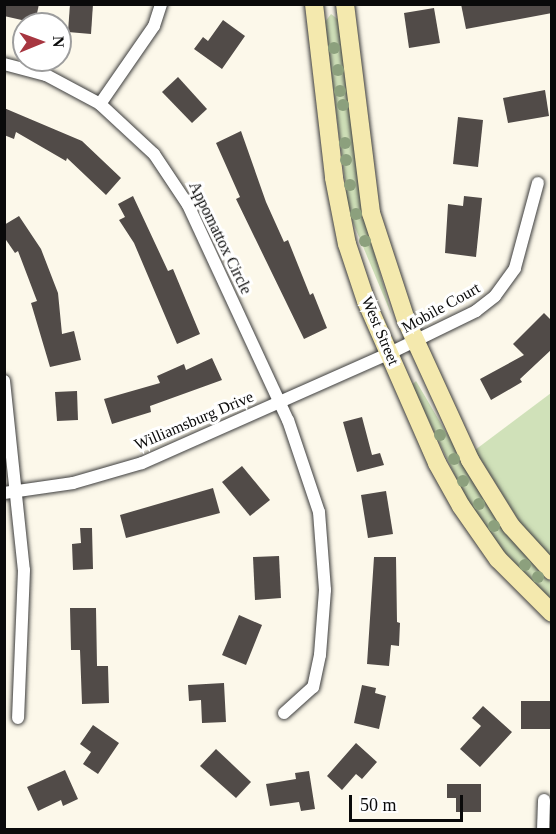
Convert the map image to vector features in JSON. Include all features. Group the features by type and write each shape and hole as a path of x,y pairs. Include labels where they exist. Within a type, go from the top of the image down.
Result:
{"street":[{"path":"100,104 154,26 161,4"},
{"name":"West Street","path":"314,4 340,213 359,282 388,354 437,463 480,537 521,585 552,613"},
{"name":"West Street","path":"345,4 371,213 415,341 470,460 491,497 533,554 552,571"},
{"name":"Appomattox Circle","path":"4,64 46,75 100,104 138,136 177,186 279,402 309,474 319,512 326,590 321,655 313,687 284,713"},
{"name":"Mobile Court","path":"388,354 476,311 504,286 523,247 538,183"},
{"name":"Williamsburg Drive","path":"4,493 73,483 142,462 388,354"},
{"path":"4,381 18,492 25,602 18,718"},
{"path":"543,830 544,800"}],"green space":[{"path":"331,14 339,20 361,206 392,316 349,213 325,22"},
{"path":"416,381 503,529 551,583 551,601 502,550 465,497 412,385"},
{"path":"551,393 551,558 524,529 475,450"}],"building":[{"path":"4,4 39,4 37,12 12,12 12,18 4,16"},
{"path":"70,4 93,4 91,34 72,32 72,12 69,12"},
{"path":"461,4 552,4 552,13 466,29"},
{"path":"434,8 440,43 409,48 404,13"},
{"path":"223,20 245,36 222,69 194,49 203,37 208,41"},
{"path":"178,77 207,109 192,123 162,92"},
{"path":"545,90 549,116 508,123 503,98"},
{"path":"4,108 82,141 121,178 106,195 67,158 66,161 16,132 14,139 4,135"},
{"path":"458,117 483,120 478,167 453,164"},
{"path":"241,131 266,202 284,242 288,240 310,295 313,293 327,328 304,339 236,199 240,197 216,143"},
{"path":"133,196 168,271 173,269 200,334 177,344 134,243 119,220 125,217 118,204"},
{"path":"464,196 482,198 476,257 445,253 448,204 463,206"},
{"path":"19,216 41,249 58,293 62,334 74,331 81,360 50,367 31,303 37,301 18,251 15,253 4,237 4,225"},
{"path":"544,313 552,321 552,349 520,379 522,382 491,400 480,379 524,355 513,344"},
{"path":"212,358 222,380 150,406 151,412 112,424 104,399 160,383 157,376 184,364 186,370"},
{"path":"77,391 78,420 57,421 55,392"},
{"path":"362,417 372,455 380,453 384,465 357,472 343,422"},
{"path":"242,466 270,500 250,516 222,482"},
{"path":"213,488 220,513 126,538 120,515"},
{"path":"386,491 393,534 368,538 361,495"},
{"path":"80,528 92,528 93,569 73,570 72,544 81,543"},
{"path":"279,556 281,598 255,600 253,557"},
{"path":"374,557 396,557 399,646 391,645 389,666 367,664"},
{"path":"70,608 96,608 97,666 108,666 109,703 82,704 80,650 71,650"},
{"path":"239,615 262,625 246,665 222,655"},
{"path":"224,683 226,722 202,723 201,700 189,701 188,685"},
{"path":"362,685 376,688 375,693 386,696 379,729 354,723"},
{"path":"521,701 552,701 552,729 521,729"},
{"path":"483,706 512,732 480,767 460,749 481,726 472,718"},
{"path":"93,725 119,743 98,774 83,764 91,752 80,744"},
{"path":"356,743 377,762 362,779 356,774 342,790 327,776"},
{"path":"216,749 251,782 236,798 200,766"},
{"path":"65,770 78,799 63,806 61,800 38,811 27,787"},
{"path":"309,771 315,809 301,811 299,802 270,806 266,784 296,779 295,773"},
{"path":"447,784 481,784 481,812 456,812 456,798 447,798"}]}
